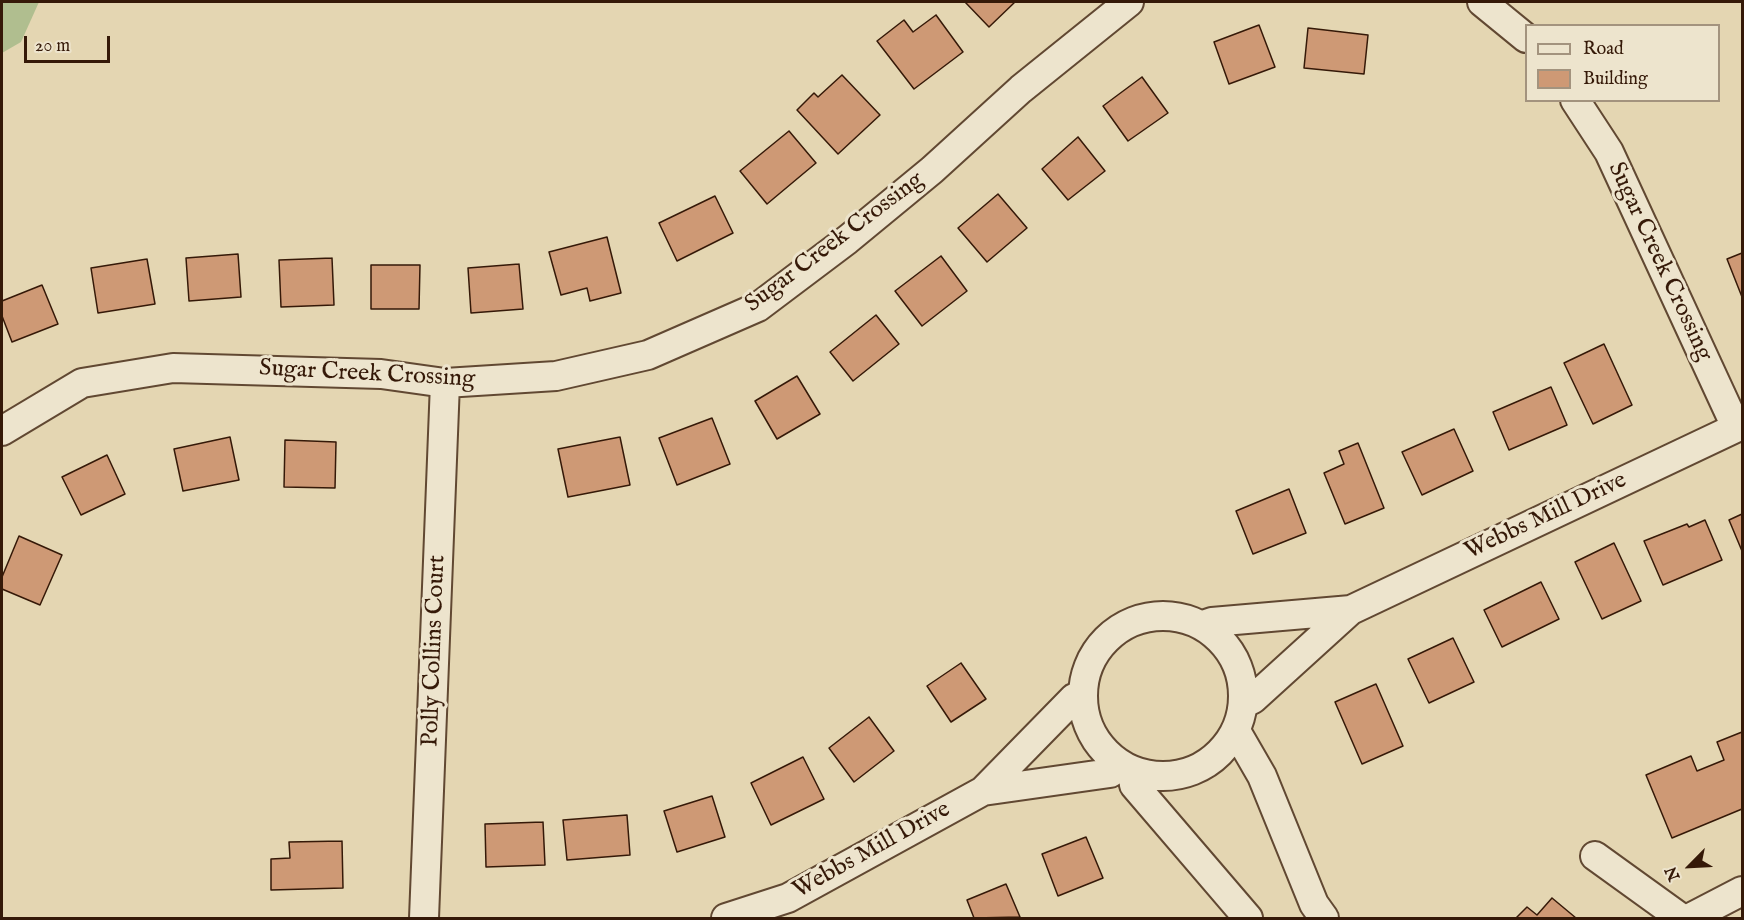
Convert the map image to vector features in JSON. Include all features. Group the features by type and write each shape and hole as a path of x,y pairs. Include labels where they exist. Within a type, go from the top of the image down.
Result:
{"street":[{"name":"Sugar Creek Crossing","path":"2,431 82,383 173,368 381,374 445,383 556,376 648,355 758,307 847,240 932,170 1021,89 1129,2"},
{"path":"1482,2 1525,36"},
{"name":"Sugar Creek Crossing","path":"1576,102 1608,152 1739,426"},
{"name":"Polly Collins Court","path":"424,918 445,383"},
{"name":"Webbs Mill Drive","path":"1239,717 1253,699 1351,610 1739,426"},
{"name":"Webbs Mill Drive","path":"1203,625 1212,622 1351,610"},
{"path":"1161,616 1178,616 1203,625 1223,641 1237,662 1244,687 1239,717 1217,757 1196,770 1169,777 1141,774 1127,767 1097,742 1085,717 1083,695 1090,662 1106,639 1128,623 1161,616"},
{"name":"Webbs Mill Drive","path":"726,918 788,898 983,791 1074,698 1083,695"},
{"path":"1239,717 1314,904 1324,918"},
{"path":"1127,767 1134,785 1248,918"},
{"name":"Webbs Mill Drive","path":"983,791 1110,773 1127,767"},
{"path":"1595,856 1681,918"},
{"path":"1690,918 1743,891"}],"green space":[{"path":"2,2 39,2 21,42 2,53"}],"building":[{"path":"965,2 1015,2 989,27"},
{"path":"936,15 963,52 914,89 877,41 904,20 913,32"},
{"path":"1259,25 1275,67 1229,84 1214,42"},
{"path":"1308,28 1368,35 1364,74 1304,68"},
{"path":"842,75 880,115 838,154 797,110 814,93 818,97"},
{"path":"1142,77 1168,113 1128,141 1103,106"},
{"path":"789,131 816,163 767,204 740,171"},
{"path":"1078,137 1105,171 1068,200 1042,169"},
{"path":"998,194 1027,228 987,262 958,228"},
{"path":"715,196 733,233 677,261 659,223"},
{"path":"607,237 621,293 590,301 587,288 561,295 549,252"},
{"path":"1742,253 1742,297 1727,259"},
{"path":"238,254 241,297 189,301 186,258"},
{"path":"941,256 967,291 922,326 895,291"},
{"path":"332,258 334,305 281,307 279,260"},
{"path":"147,259 155,304 98,313 91,268"},
{"path":"519,264 523,309 471,313 468,268"},
{"path":"371,265 420,265 419,309 371,309"},
{"path":"42,285 58,324 12,342 2,316 2,301"},
{"path":"876,315 899,344 853,381 830,352"},
{"path":"1604,344 1632,405 1593,424 1564,363"},
{"path":"797,376 820,414 777,439 755,401"},
{"path":"1551,387 1567,425 1509,450 1493,412"},
{"path":"712,418 730,464 677,485 659,438"},
{"path":"1454,429 1473,471 1422,495 1402,452"},
{"path":"230,437 239,480 183,491 174,449"},
{"path":"620,437 630,485 568,497 558,449"},
{"path":"285,440 336,442 335,488 284,487"},
{"path":"1358,443 1384,508 1345,524 1324,473 1344,464 1339,451"},
{"path":"107,455 125,494 81,515 62,477"},
{"path":"1289,489 1306,533 1253,554 1236,511"},
{"path":"1742,514 1742,551 1729,520"},
{"path":"1705,520 1722,560 1663,585 1644,541 1687,524 1689,527"},
{"path":"19,536 62,555 40,605 2,589 2,577"},
{"path":"1614,543 1641,601 1602,619 1575,562"},
{"path":"1541,582 1559,619 1502,647 1484,610"},
{"path":"1453,638 1474,682 1429,703 1408,659"},
{"path":"961,663 986,699 951,722 927,686"},
{"path":"1376,684 1403,746 1362,764 1335,702"},
{"path":"869,717 894,751 854,782 829,748"},
{"path":"1742,732 1742,809 1672,838 1646,775 1691,756 1697,771 1724,760 1717,742"},
{"path":"803,757 824,799 771,825 751,783"},
{"path":"712,796 725,837 677,852 664,811"},
{"path":"627,815 630,855 567,860 563,820"},
{"path":"543,822 545,865 486,867 485,824"},
{"path":"1086,837 1103,878 1058,896 1042,854"},
{"path":"342,841 343,888 271,890 271,859 290,858 289,842"},
{"path":"1006,884 1020,917 974,918 967,900"},
{"path":"1552,898 1576,918 1516,918 1527,907 1537,915"}]}
